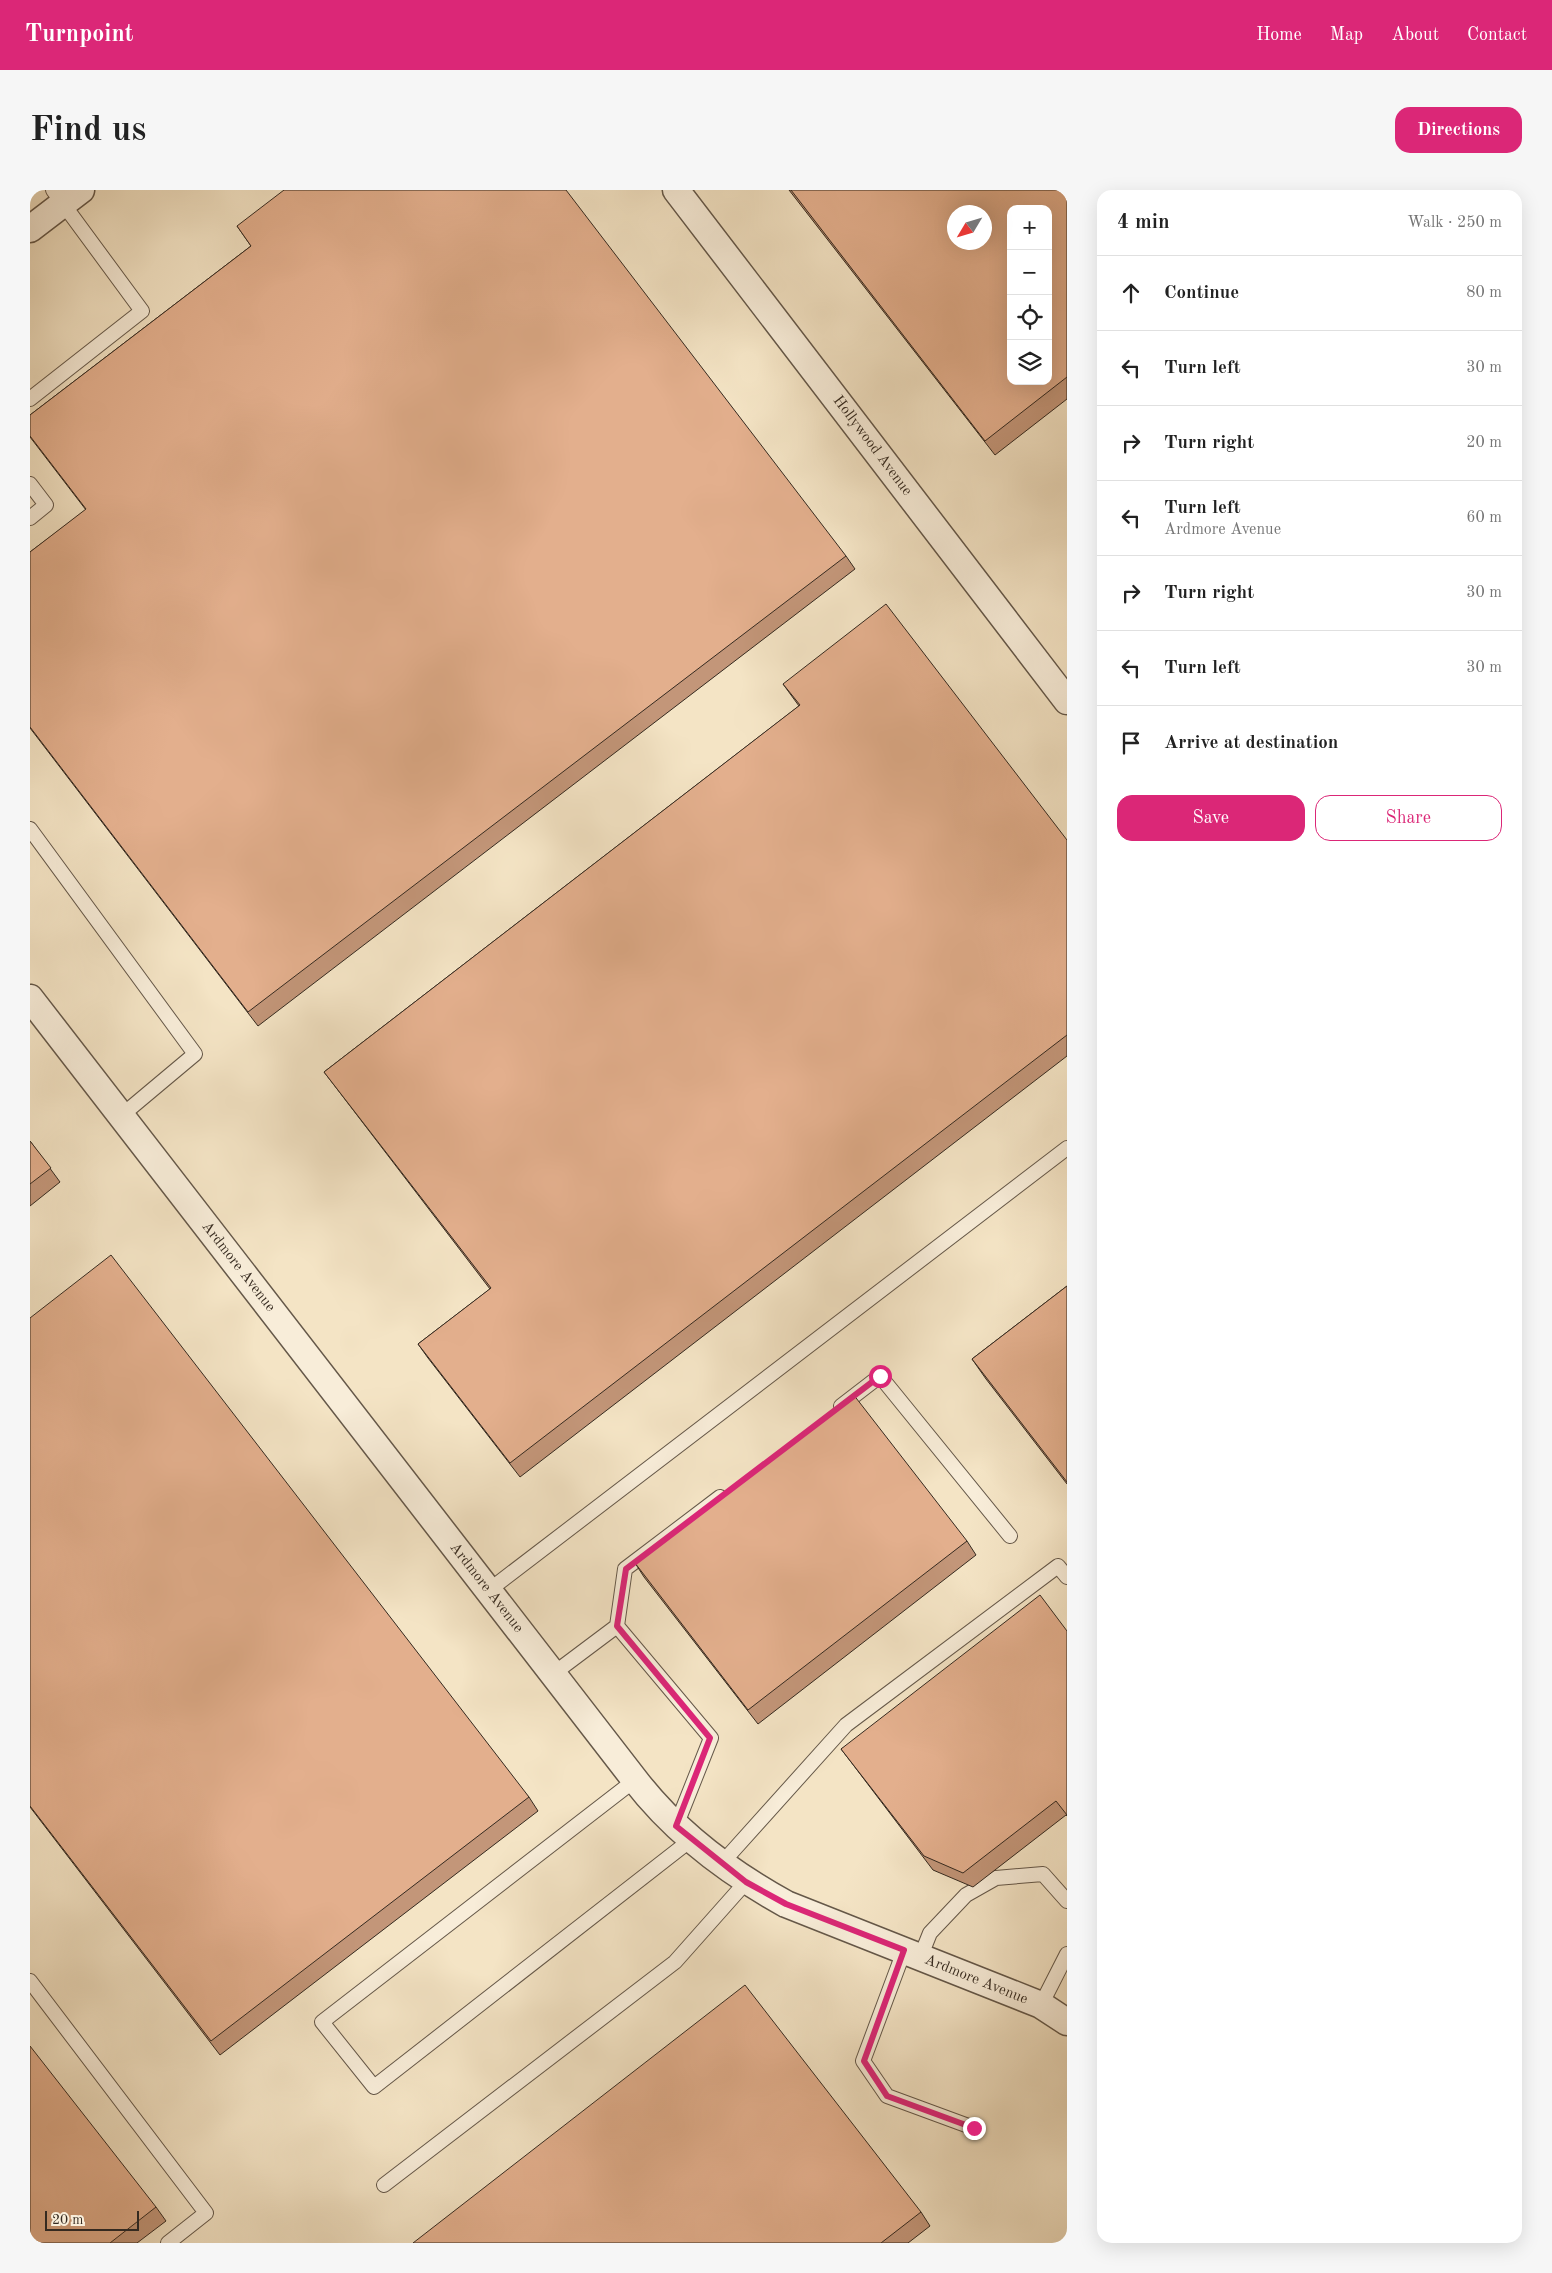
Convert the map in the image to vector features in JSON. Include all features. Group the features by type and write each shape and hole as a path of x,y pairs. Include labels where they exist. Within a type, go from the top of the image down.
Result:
{"street":[{"name":"Hollywood Avenue","path":"676,190 1067,701"},
{"path":"30,229 65,195"},
{"name":"Ardmore Avenue","path":"30,998 634,1780 684,1833 746,1882 786,1904 1041,2006 1067,2022"}],"lane":[{"path":"30,399 142,311 65,195"},
{"path":"30,484 46,505 30,518"},
{"path":"30,829 195,1054 121,1116"},
{"path":"488,1590 1067,1148"},
{"path":"832,1412 880,1376 1010,1536"},
{"path":"552,1674 617,1626 626,1569 729,1491"},
{"path":"722,1863 846,1725 1058,1566 1067,1577"},
{"path":"617,1626 710,1738 684,1833 374,2087 322,2022 634,1780"},
{"path":"974,2128 887,2096 864,2061 912,1954 966,1895 996,1878 1043,1874 1067,1901"},
{"path":"384,2185 675,1962 746,1882"},
{"path":"1041,2006 1067,1954"},
{"path":"30,1980 206,2213 168,2243"}],"building":[{"path":"284,190 566,190 846,556 248,1012 30,727 30,552 86,509 30,436 30,415 251,246 237,226"},
{"path":"791,190 1067,190 1067,377 985,441"},
{"path":"886,604 1067,840 1067,1035 510,1463 418,1344 491,1288 324,1072 800,705 783,684"},
{"path":"30,1141 51,1168 30,1184"},
{"path":"111,1255 529,1797 211,2041 30,1806 30,1318"},
{"path":"1067,1286 1067,1482 972,1359"},
{"path":"853,1394 967,1541 748,1710 635,1563"},
{"path":"1040,1595 1067,1631 1067,1815 1056,1801 963,1873 924,1856 841,1749"},
{"path":"745,1985 921,2212 881,2243 413,2243"},
{"path":"30,2046 156,2207 110,2243 30,2243"}],"route":[{"path":"880,1376 626,1569 617,1626 710,1738 676,1826 746,1882 786,1904 904,1950 864,2061 887,2096 974,2128"}]}
